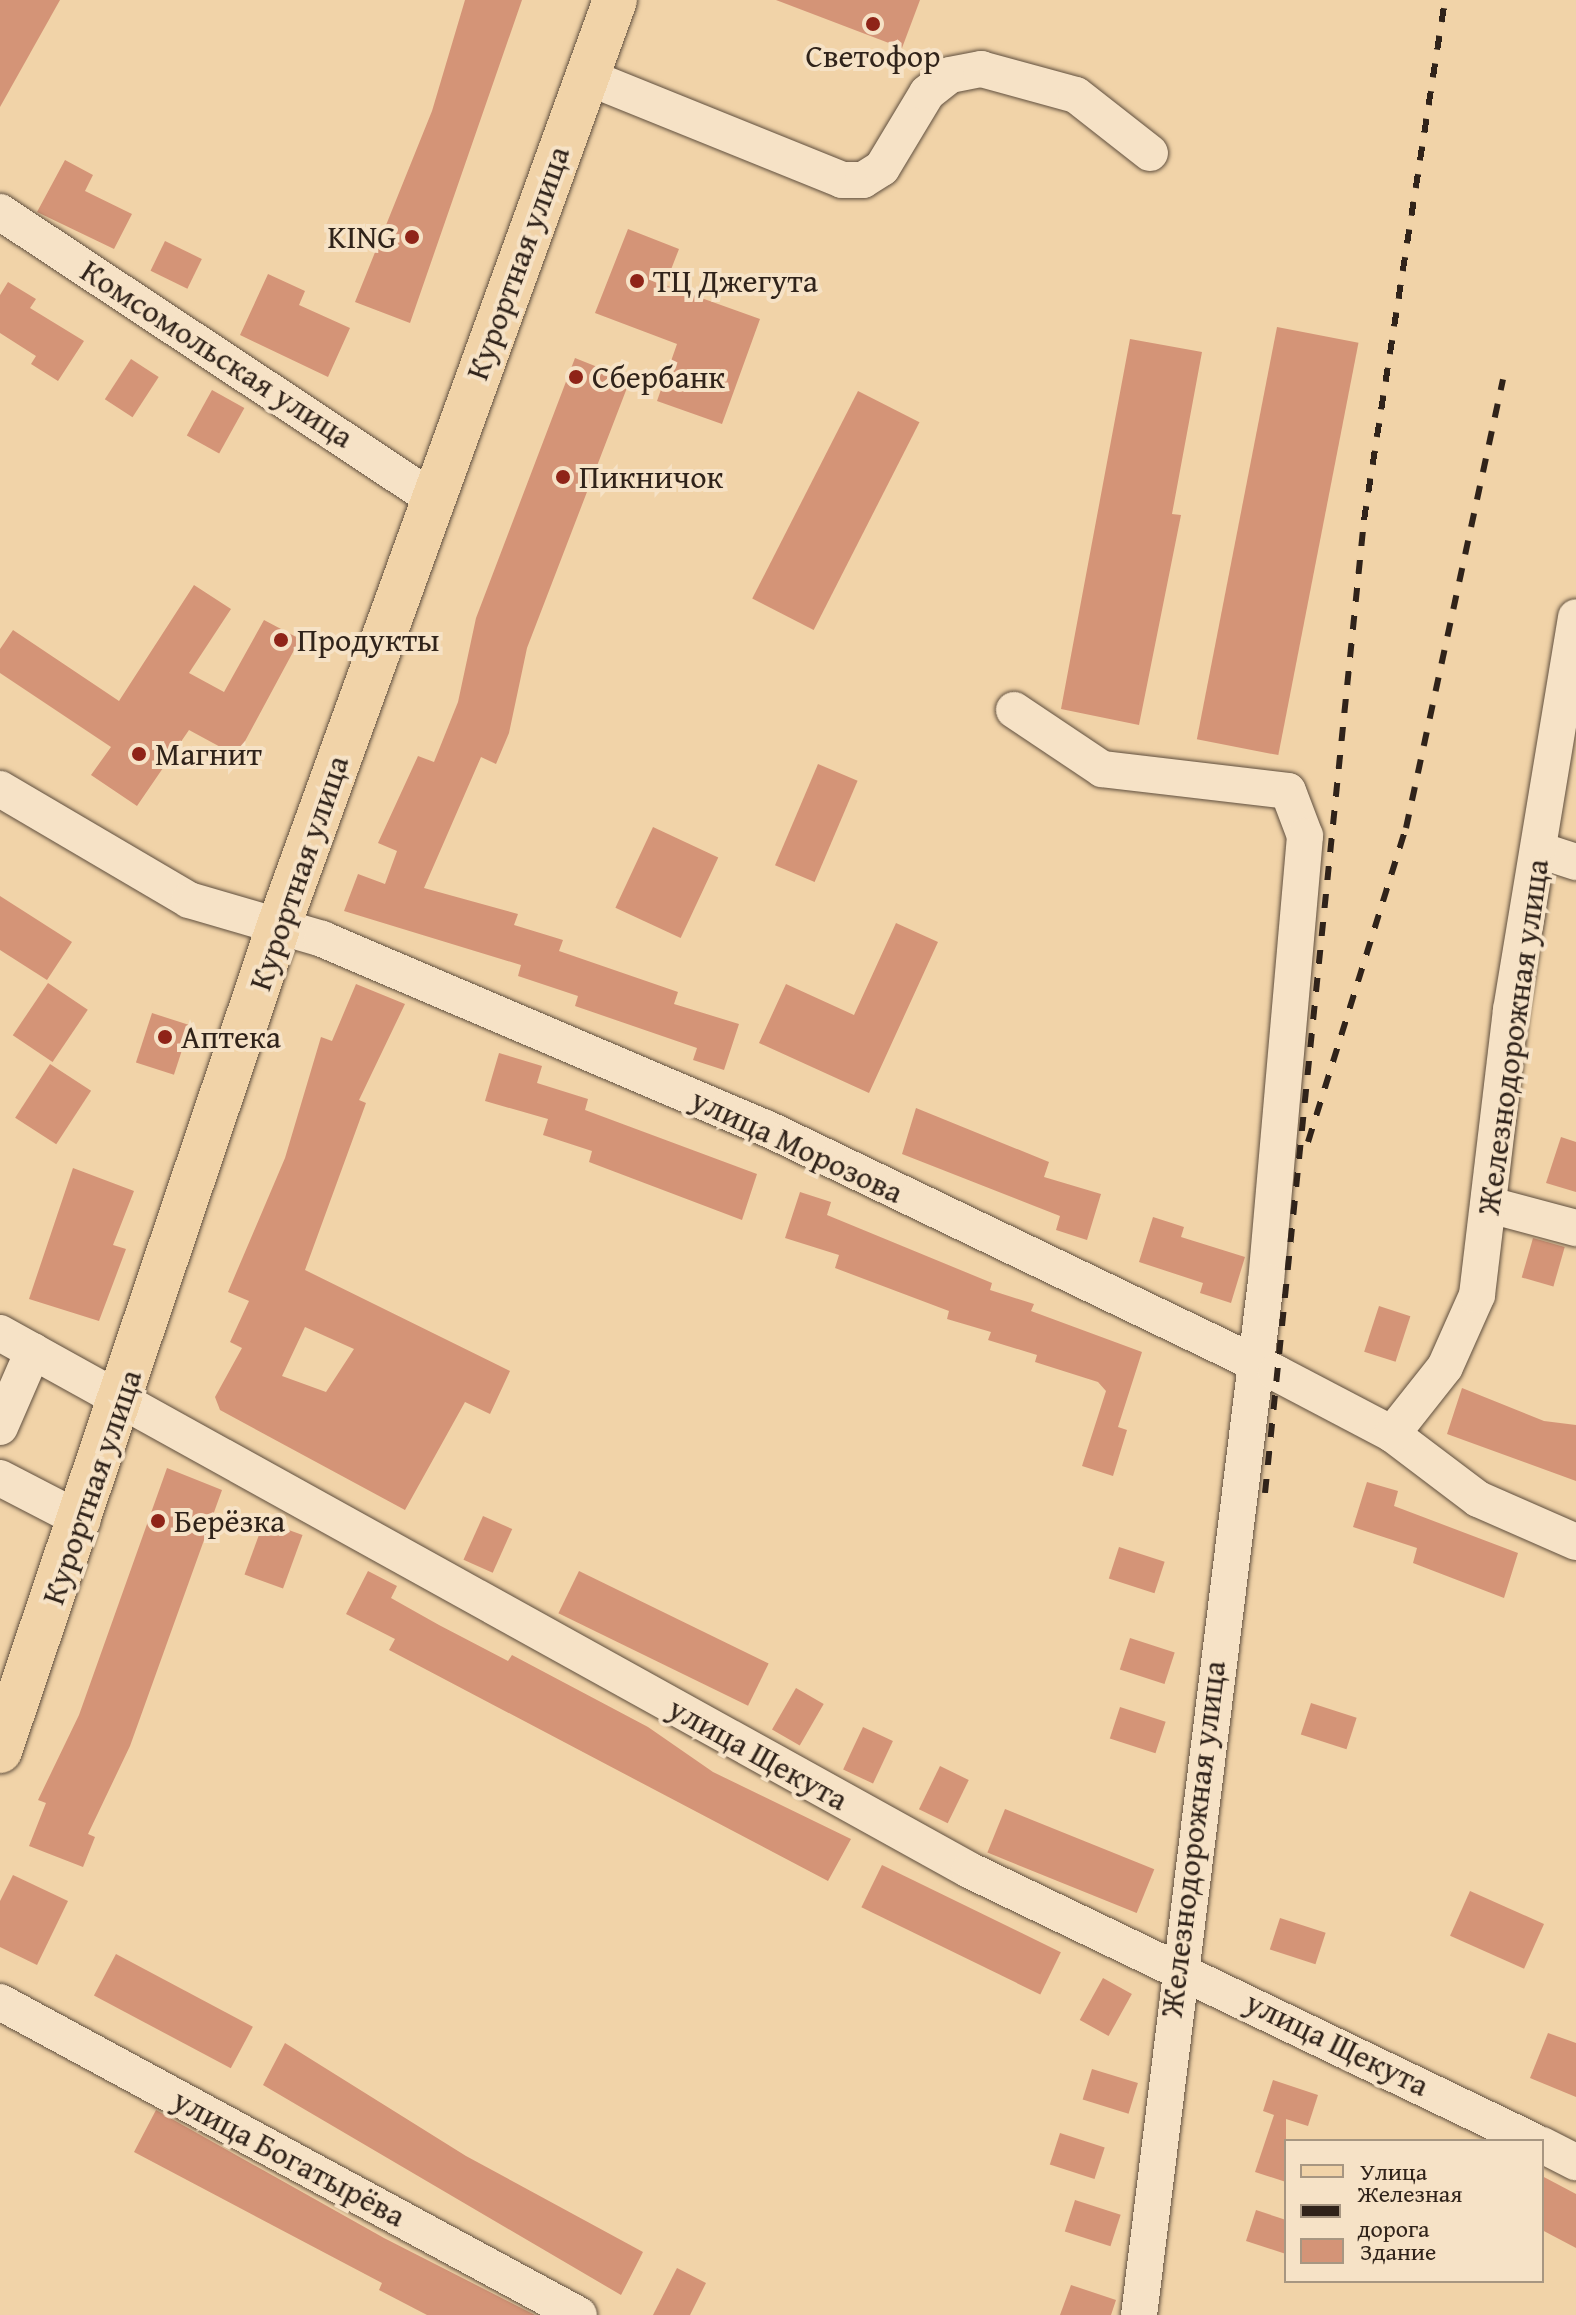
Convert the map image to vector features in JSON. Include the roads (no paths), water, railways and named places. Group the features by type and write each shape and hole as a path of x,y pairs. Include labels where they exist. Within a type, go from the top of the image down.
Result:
{"main road":[{"name":"Курортная улица","path":"0,1751 83,1521 278,928 615,0"}],"street":[{"path":"585,76 842,180 863,180 882,168 927,93 950,75 981,69 1076,95 1150,153"},
{"name":"Комсомольская улица","path":"0,212 432,498"},
{"name":"Железнодорожная улица","path":"1392,1434 1445,1367 1470,1309 1490,1205 1511,1010 1576,617"},
{"name":"Железнодорожная улица","path":"1014,710 1102,769 1288,791 1305,836 1266,1281 1251,1363 1177,1965 1139,2315"},
{"name":"улица Морозова","path":"0,789 189,900 322,939 766,1128 1392,1434 1478,1499 1576,1542"},
{"path":"1539,850 1576,862"},
{"path":"1490,1205 1576,1228"},
{"name":"улица Щекута","path":"0,1333 969,1870 1177,1965 1529,2139"},
{"path":"0,1427 33,1351"},
{"path":"0,1478 83,1521"},
{"name":"улица Богатырёва","path":"0,2002 579,2315"},
{"path":"1544,2146 1576,2162"}],"railway":[{"path":"1265,1493 1364,520 1445,0"},
{"path":"1308,1142 1406,828 1503,379"}],"place":[{"name":"Светофор","path":"873,24"},
{"name":"KING","path":"412,237"},
{"name":"ТЦ Джегута","path":"637,281"},
{"name":"Сбербанк","path":"576,377"},
{"name":"Пикничок","path":"563,477"},
{"name":"Продукты","path":"281,640"},
{"name":"Магнит","path":"139,754"},
{"name":"Аптека","path":"165,1037"},
{"name":"Берёзка","path":"158,1521"}]}
